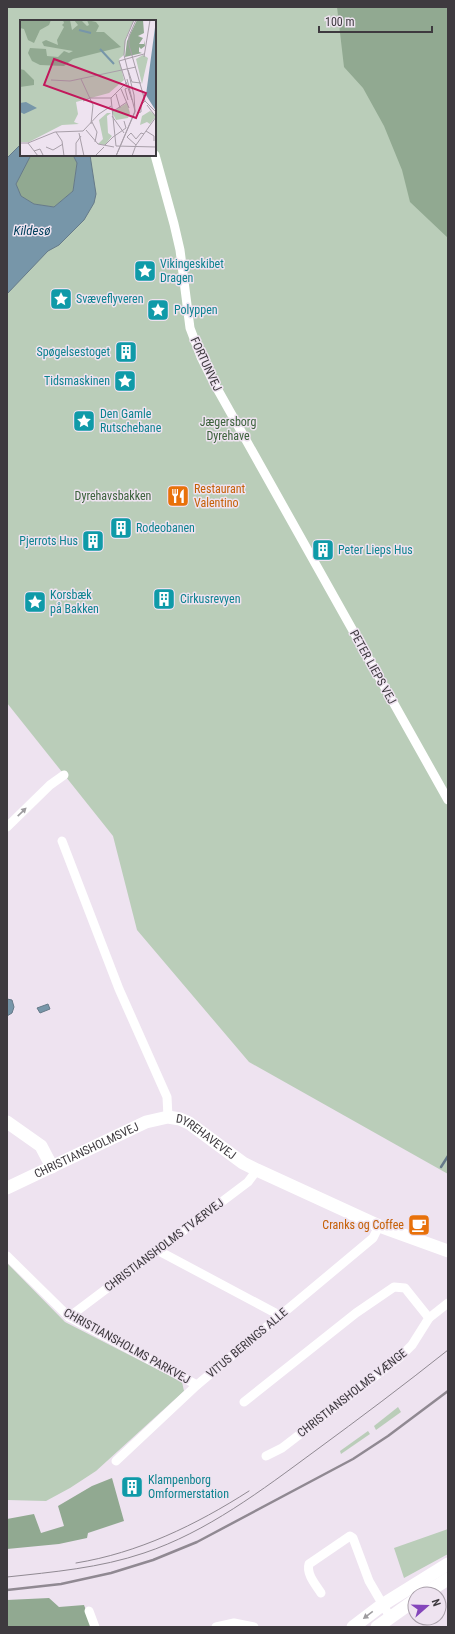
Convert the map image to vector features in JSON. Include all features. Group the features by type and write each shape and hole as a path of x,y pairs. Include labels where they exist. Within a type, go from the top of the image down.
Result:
{"street":[{"name":"FORTUNVEJ","path":"155,156 176,230 190,328 194,339 214,383 298,534"},
{"name":"PETER LIEPS VEJ","path":"298,534 448,800"},
{"path":"7,827 50,786 64,775"},
{"name":"DYREHAVEVEJ","path":"62,841 119,989 167,1097 168,1117 180,1119 189,1123 244,1163 257,1170 379,1226 448,1251"},
{"name":"CHRISTIANSHOLMSVEJ","path":"7,1188 146,1122 168,1117"},
{"path":"7,1122 41,1146 52,1167"},
{"name":"CHRISTIANSHOLMS TVÆRVEJ","path":"69,1317 248,1182 257,1170"},
{"name":"VITUS BERINGS ALLE","path":"116,1461 197,1385 373,1238 379,1226"},
{"path":"157,1250 279,1315"},
{"name":"CHRISTIANSHOLMS PARKVEJ","path":"7,1256 69,1317 197,1385"},
{"path":"244,1402 351,1318 394,1287 404,1288 429,1318 448,1303"},
{"name":"CHRISTIANSHOLMS VÆNGE","path":"266,1456 282,1448 399,1358 412,1345 429,1318"},
{"path":"321,1593 309,1572 309,1564 350,1536 353,1538 369,1581 390,1617"},
{"path":"353,1627 382,1605 448,1564"},
{"path":"437,1586 448,1579"},
{"path":"378,1627 407,1605"},
{"path":"89,1611 95,1627"},
{"path":"216,1627 234,1623 254,1627"}],"green space":[{"name":"Jægersborg Dyrehave","path":"7,7 448,7 448,1174 249,1062 137,930 113,836 7,703"},
{"path":"337,7 448,7 448,238 410,202 402,170 384,126 363,88 344,67"},
{"path":"30,156 74,156 77,163 73,191 54,207 34,204 21,196 16,184"},
{"path":"7,1263 65,1322 182,1382 184,1391 96,1471 70,1488 46,1501 7,1500"},
{"path":"398,1407 401,1412 376,1430 374,1426"},
{"path":"368,1431 370,1434 341,1454 340,1451"},
{"path":"112,1478 124,1521 88,1533 87,1538 59,1544 7,1549 7,1519 34,1514 41,1533 64,1526 58,1506 92,1486"},
{"path":"448,1529 448,1554 404,1578 394,1548"},
{"path":"49,1598 59,1607 84,1605 92,1627 7,1627 7,1600"}],"water":[{"name":"Kildesø","path":"20,145 20,156 30,156 16,184 21,196 34,204 54,207 73,191 77,163 74,156 90,156 96,194 94,203 84,220 59,245 48,251 7,294 7,158"},
{"path":"7,999 12,1000 14,1007 12,1013 7,1016"},
{"path":"48,1004 50,1009 40,1013 37,1008"}],"waterway":[{"path":"441,1167 448,1156"}],"tram line":[{"path":"7,1577 93,1566 144,1553 190,1534 212,1522 254,1495 365,1414 448,1350"},
{"path":"76,1563 122,1552 166,1536 208,1515 249,1491"}],"railway":[{"path":"7,1590 61,1584 111,1573 153,1560 197,1542 353,1459 388,1436 448,1391"}],"place":[{"name":"Vikingeskibet Dragen","path":"145,271"},
{"name":"Svæveflyveren","path":"61,299"},
{"name":"Polyppen","path":"158,310"},
{"name":"Spøgelsestoget","path":"126,352"},
{"name":"Tidsmaskinen","path":"125,381"},
{"name":"Den Gamle Rutschebane","path":"84,421"},
{"name":"Restaurant Valentino","path":"178,496"},
{"name":"Rodeobanen","path":"121,528"},
{"name":"Pjerrots Hus","path":"93,541"},
{"name":"Peter Lieps Hus","path":"323,550"},
{"name":"Cirkusrevyen","path":"164,599"},
{"name":"Korsbæk på Bakken","path":"35,602"},
{"name":"Cranks og Coffee","path":"419,1225"},
{"name":"Klampenborg Omformerstation","path":"132,1487"}],"park label":[{"name":"Dyrehavsbakken","path":"113,496"}]}
